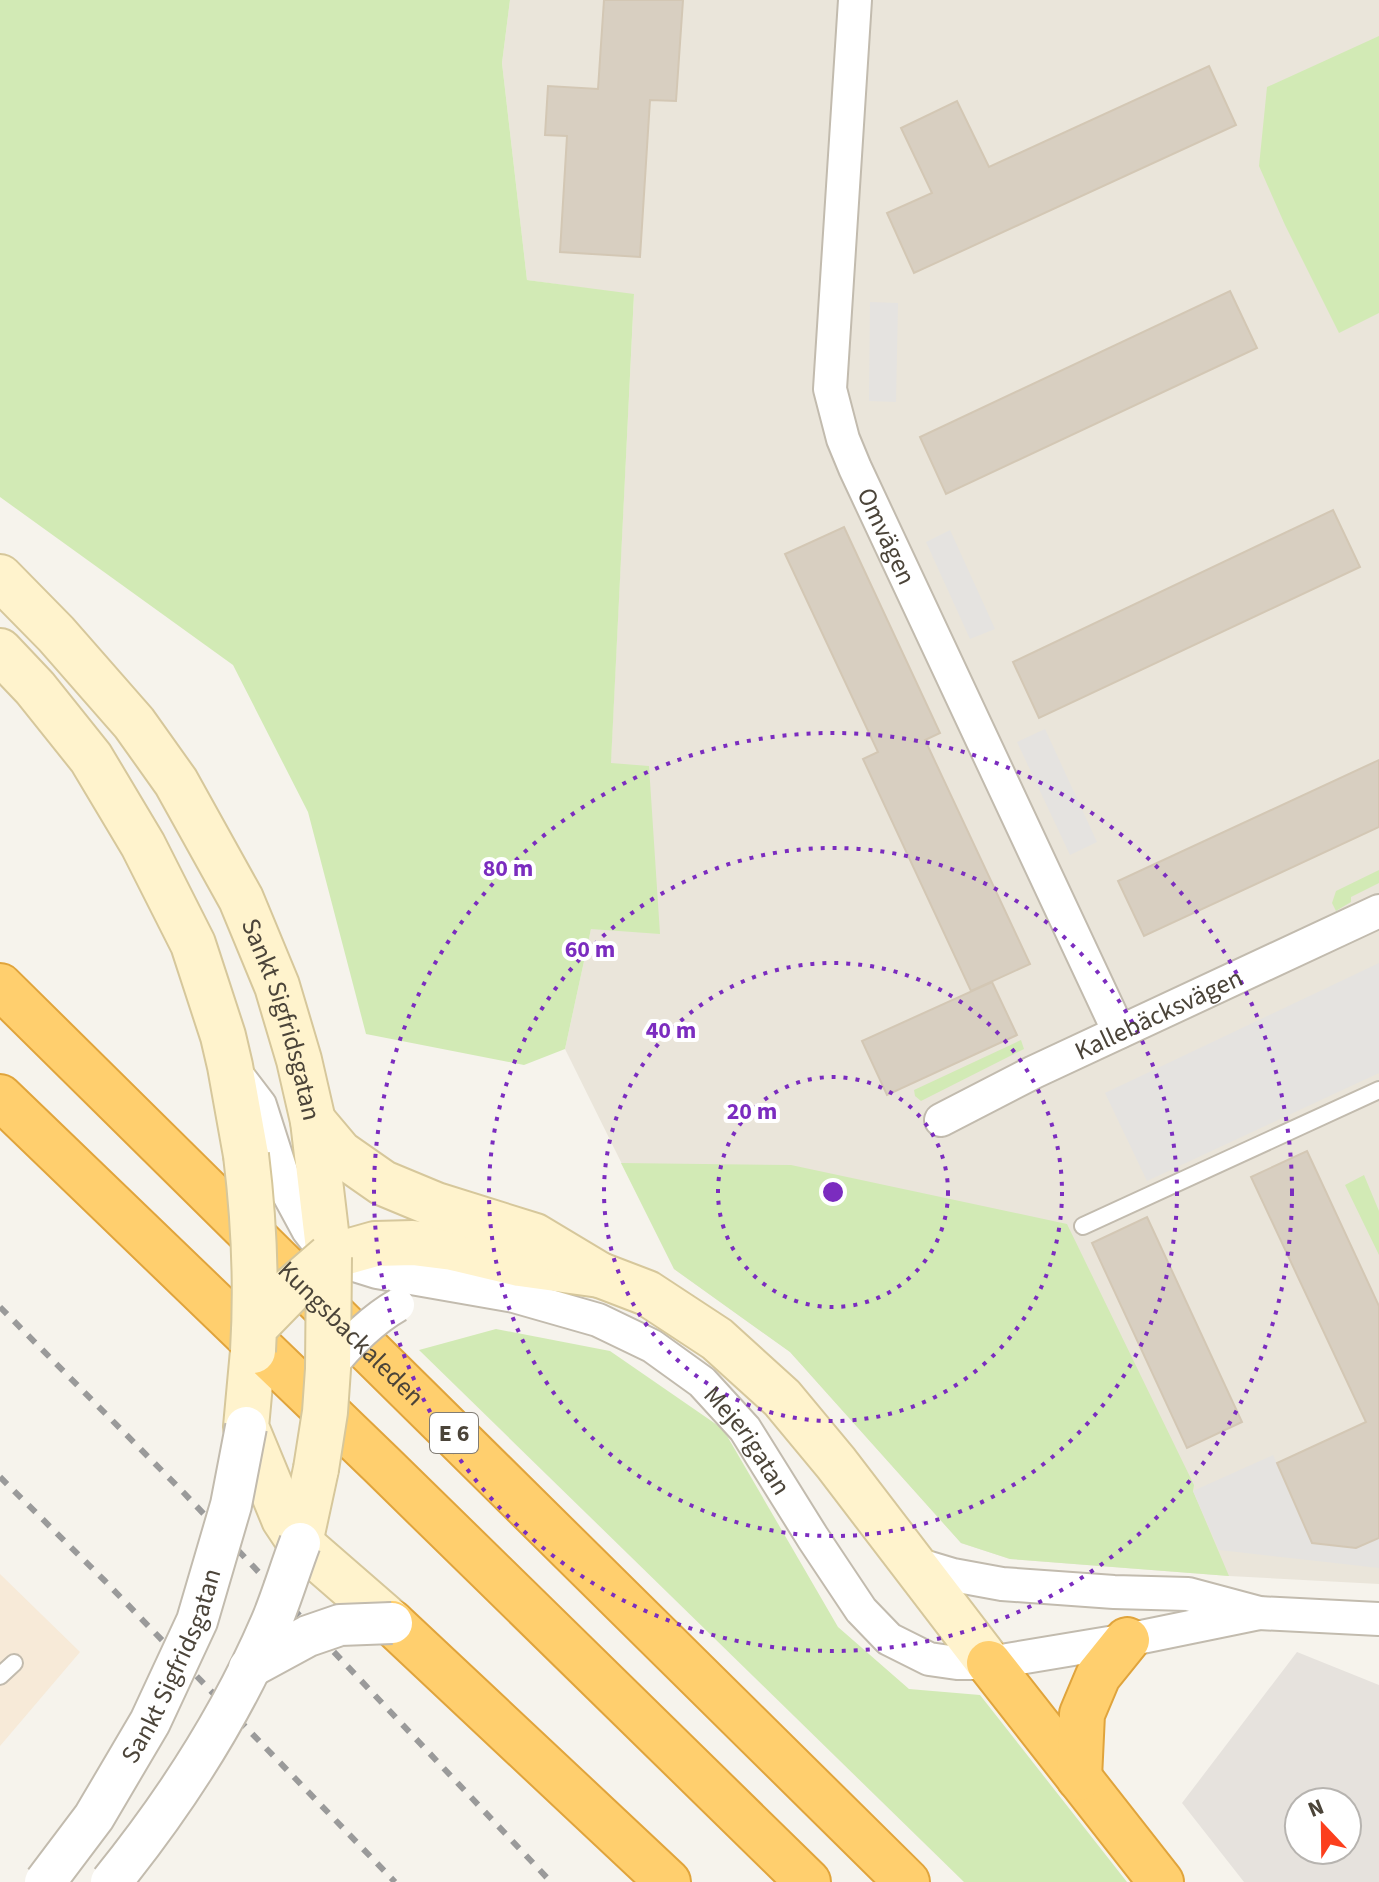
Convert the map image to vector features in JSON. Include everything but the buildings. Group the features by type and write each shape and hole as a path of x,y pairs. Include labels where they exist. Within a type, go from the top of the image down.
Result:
{"highway":[{"name":"Kungsbackaleden","path":"0,986 907,1882"},
{"path":"0,1097 808,1882"},
{"path":"392,1623 668,1882"},
{"path":"1079,1778 1082,1714 1098,1676 1127,1640"},
{"path":"989,1663 1161,1882"}],"main road":[{"name":"Sankt Sigfridsgatan","path":"0,577 56,634 134,723 176,782 241,899 277,986 299,1060 340,1253 325,1412 300,1543"},
{"name":"Sankt Sigfridsgatan","path":"0,651 35,688 91,758 143,845 193,944 230,1066 250,1190 254,1328 246,1427 284,1519 300,1543 392,1623"},
{"name":"Mejerigatan","path":"313,1121 340,1153 383,1183 436,1205 535,1236 600,1275 647,1293 717,1339 782,1398 989,1663"},
{"name":"Mejerigatan","path":"254,1328 292,1289 340,1253 375,1244 413,1243 453,1248 520,1264 600,1275"}],"street":[{"name":"Omvägen","path":"855,0 830,389 836,414 855,468 1119,1032"},
{"name":"Kallebäcksvägen","path":"941,1120 1034,1072 1379,911"},
{"path":"230,1066 260,1105 288,1193 308,1230 340,1253"},
{"name":"Mejerigatan","path":"340,1253 447,1284 514,1296 598,1320 652,1346 702,1382 745,1429 861,1610 889,1639 929,1659 989,1663 1127,1640 1259,1613"},
{"path":"328,1369 365,1328 398,1305 447,1284"},
{"name":"Sankt Sigfridsgatan","path":"45,1882 94,1817 150,1722 197,1621 231,1505 246,1427"},
{"name":"Sankt Sigfridsgatan","path":"111,1882 188,1777 221,1723 271,1623 300,1543"},
{"name":"Mejerigatan","path":"913,1563 953,1575 1002,1584 1188,1594 1259,1613 1379,1619"},
{"path":"249,1668 308,1636 340,1625 392,1623"}],"lane":[{"path":"1083,1226 1379,1090"},
{"path":"0,1676 14,1663"}],"shaded area":[{"path":"510,0 1379,0 1379,1584 1010,1559 961,1543 790,1352 674,1269 565,1049 606,859 634,295 527,280 502,63"},
{"path":"870,302 898,303 896,402 869,401"},
{"path":"950,530 995,629 970,639 926,542"},
{"path":"1045,729 1097,842 1070,855 1017,742"},
{"path":"1379,963 1379,1073 1147,1181 1105,1093"},
{"path":"1273,1455 1312,1543 1356,1548 1379,1538 1379,1568 1219,1550 1193,1491"},
{"path":"0,1574 80,1652 0,1746"},
{"path":"1297,1652 1379,1685 1379,1882 1244,1882 1182,1803"}],"green space":[{"path":"0,0 510,0 502,63 527,280 634,294 611,763 649,766 660,934 591,929 565,1049 524,1065 366,1034 308,812 233,665 0,497"},
{"path":"1379,36 1379,313 1339,333 1259,166 1267,87"},
{"path":"1379,870 1379,883 1351,897 1351,902 1336,911 1332,903 1336,891"},
{"path":"1021,1040 1024,1049 921,1101 915,1096 914,1090"},
{"path":"621,1163 791,1165 1067,1224 1194,1485 1193,1491 1229,1576 1010,1559 961,1543 790,1352 674,1269"},
{"path":"1364,1175 1379,1211 1379,1255 1345,1185"},
{"path":"496,1329 610,1351 723,1429 838,1627 909,1689 980,1695 1127,1882 964,1882 419,1350"}],"railway":[{"path":"0,1307 184,1493 551,1882"},
{"path":"0,1477 105,1581 395,1882"}]}
